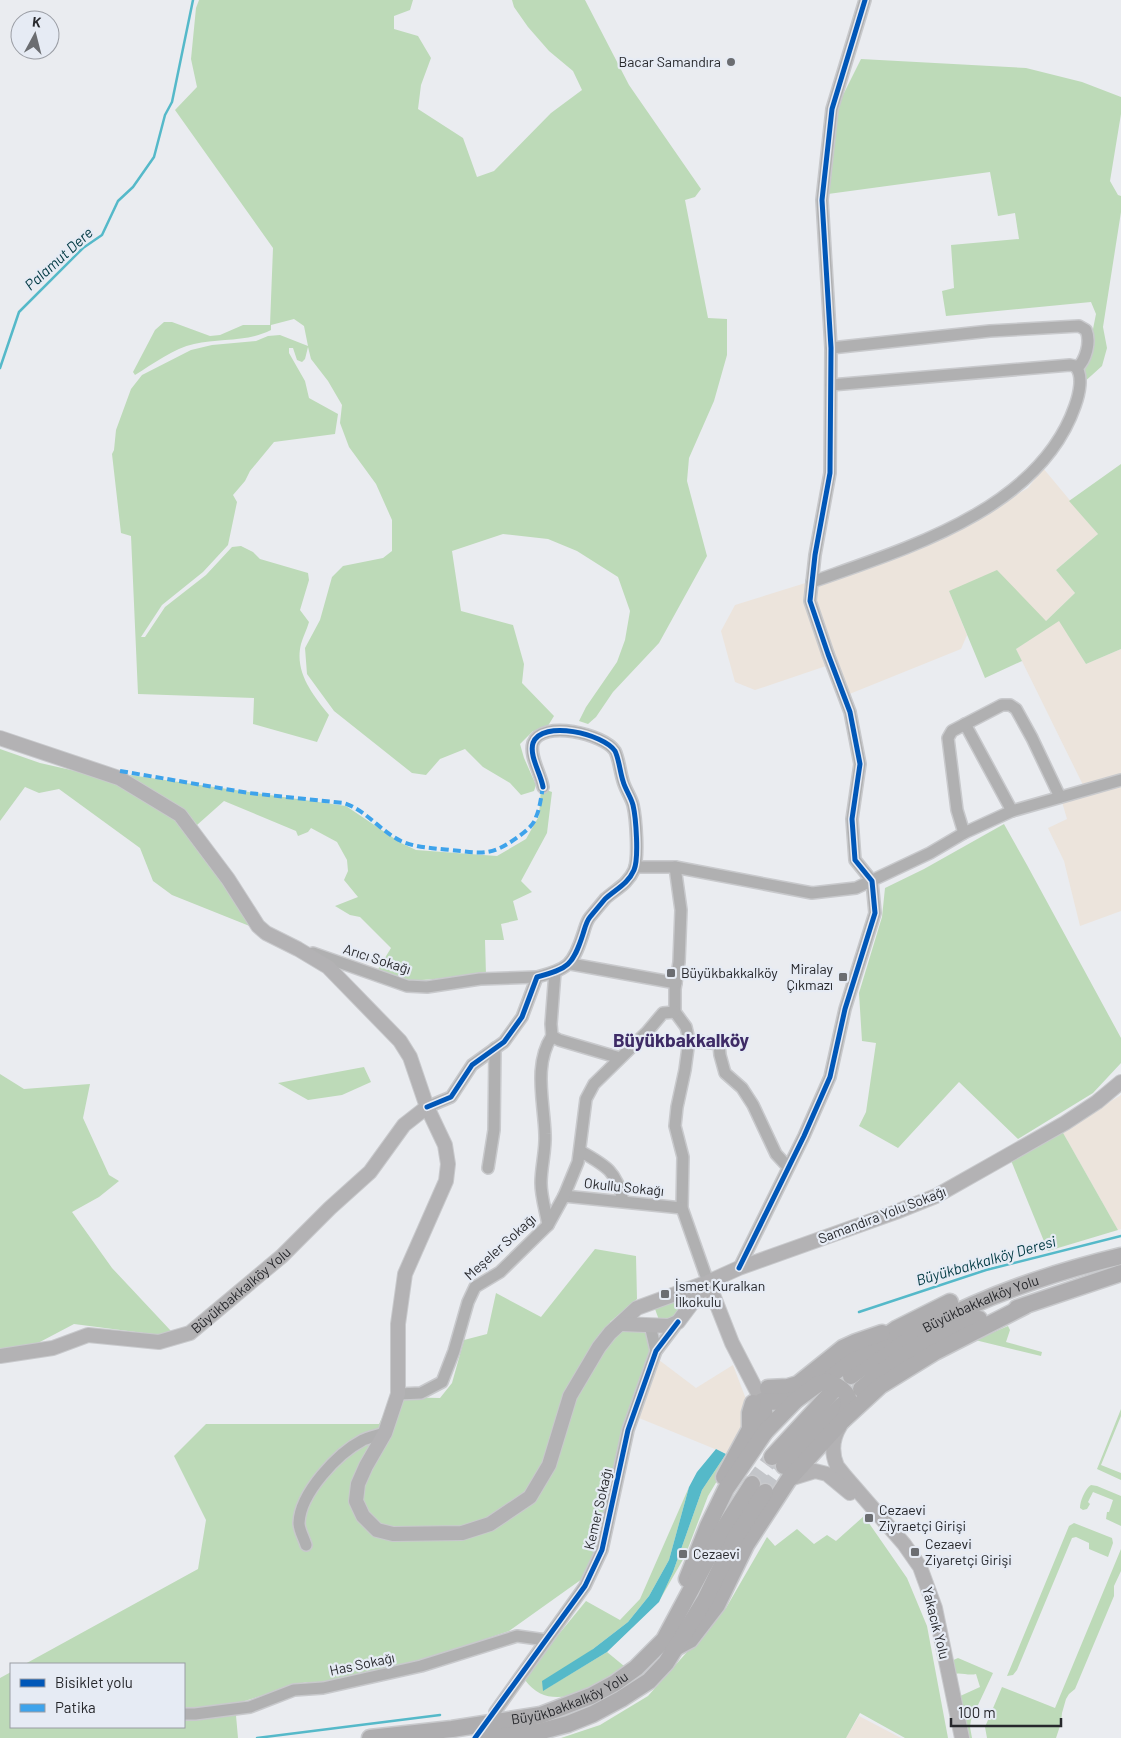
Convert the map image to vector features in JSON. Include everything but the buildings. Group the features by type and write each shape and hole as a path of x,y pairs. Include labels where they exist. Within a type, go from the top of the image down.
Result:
{"highway":[{"name":"Büyükbakkalköy Yolu","path":"851,1376 898,1343 949,1314 1018,1286 1075,1267 1121,1256"},
{"name":"Büyükbakkalköy Yolu","path":"861,1389 911,1350 939,1335 974,1320 1026,1306 1121,1273"},
{"path":"708,1526 711,1500 750,1429 750,1413 761,1398 798,1384 843,1348 856,1342 896,1329 957,1299 1018,1286"},
{"path":"842,1413 880,1386 935,1352 1026,1306"},
{"path":"761,1398 781,1402 796,1400 825,1388 896,1329"},
{"path":"669,1644 690,1640 718,1605 746,1545 782,1467 827,1381 836,1385 847,1395 850,1404 842,1413 782,1467 779,1486 772,1488 760,1486 751,1478 749,1468 750,1456"},
{"path":"761,1398 766,1421 765,1432"},
{"path":"669,1644 708,1526 726,1489 765,1432 796,1400"},
{"path":"669,1644 705,1600 758,1488"},
{"name":"Büyükbakkalköy Yolu","path":"370,1738 452,1729 541,1715 591,1696 615,1683 669,1644"},
{"name":"Büyükbakkalköy Yolu","path":"486,1738 542,1731 568,1724 593,1714 649,1681 666,1663 669,1644"}],"main road":[{"path":"0,738 119,778 180,815 228,879 258,926 266,933 298,948 328,967 400,1041 410,1057 427,1107 445,1145 448,1164 446,1181 405,1274 398,1324 398,1394 386,1433"},
{"name":"Samandıra Yolu Sokağı","path":"386,1433 366,1466 358,1484 356,1500 363,1516 377,1530 393,1534 462,1533 490,1524 530,1497 549,1465 570,1396 599,1347 610,1333 622,1324 637,1308 708,1282 739,1268 936,1196 1065,1124 1097,1102 1121,1082"},
{"name":"Büyükbakkalköy Yolu","path":"0,1356 54,1348 88,1335 160,1342 190,1333 282,1256 330,1208 370,1172 404,1125 427,1107"},
{"path":"708,1282 732,1343 761,1398"},
{"name":"Kemer Sokağı","path":"678,1322 708,1282"},
{"path":"646,1304 650,1325"},
{"path":"622,1324 669,1326 678,1322"},
{"name":"Yakacık Yolu","path":"842,1413 833,1445 834,1458 837,1466 904,1544 920,1567 937,1617 962,1738"},
{"name":"Yakacık Yolu","path":"782,1467 815,1470 827,1474 844,1487 875,1518 902,1550 914,1572 928,1611 953,1738"}],"street":[{"path":"739,1268 804,1136 830,1077 845,1009 875,913 872,881 855,860 852,819 860,764 850,712 810,601 815,555 830,473 831,348 822,200 832,109 865,0"},
{"path":"831,348 990,331 1079,326 1086,330 1088,338 1084,360 1077,368"},
{"path":"812,582 934,536 974,515 1019,485 1035,470 1051,450 1074,411 1080,373 1077,368 1070,365 831,385"},
{"path":"964,833 957,810 947,741 948,735 952,731 1002,705 1010,705 1016,709 1060,797"},
{"path":"965,724 1012,811"},
{"path":"543,787 533,752 533,742 540,735 556,731 572,731 598,739 614,751 633,804 637,853 635,867 629,880 605,900 588,920 571,964 676,983"},
{"path":"635,867 675,866 812,893 856,888 930,853 964,833 1012,811 1121,780"},
{"path":"675,866 681,910 675,1012 686,1027 689,1040 675,1126 682,1158 682,1208 708,1282"},
{"name":"Arıcı Sokağı","path":"298,948 407,986 426,987 480,979 537,977 555,972 571,964"},
{"path":"548,1225 541,1188 545,1135 541,1089 543,1062 547,1044 552,1036 551,1024 555,972"},
{"path":"427,1107 451,1097 472,1064 504,1042 522,1017 537,977"},
{"name":"Meşeler Sokağı","path":"398,1394 421,1392 442,1382 454,1351 468,1302 475,1287 500,1272 548,1225 564,1196 578,1162 586,1100 594,1084 647,1032 663,1013 675,1012"},
{"path":"552,1036 559,1040 620,1058"},
{"path":"689,1040 719,1044 725,1073 742,1088 753,1105 776,1154 788,1167"},
{"path":"488,1168 494,1130 495,1048"},
{"path":"580,1151 602,1163 614,1174 620,1187 623,1201"},
{"name":"Okullu Sokağı","path":"564,1196 682,1208"},
{"name":"Kemer Sokağı","path":"495,1712 585,1586 602,1550 628,1430 656,1351 678,1322"},
{"path":"650,1325 656,1351"},
{"path":"306,1545 299,1525 300,1514 315,1484 344,1454 363,1440 386,1433"},
{"name":"Has Sokağı","path":"185,1714 250,1707 294,1690 323,1688 421,1666 517,1636 546,1640"}],"shaded area":[{"path":"1043,468 1098,534 1056,570 1075,593 1046,621 949,591 967,635 961,649 842,697 829,665 755,690 735,682 721,631 735,605 931,544 1028,488"},
{"path":"1059,620 1086,664 1121,649 1121,776 1084,787 1016,649"},
{"path":"1121,787 1121,911 1080,926 1064,861 1048,828 1067,819 1062,802"},
{"path":"1121,1095 1121,1229 1118,1230 1062,1131"},
{"path":"659,1360 696,1388 733,1365 749,1407 732,1456 639,1418"},
{"path":"859,1716 901,1738 846,1738"}],"green space":[{"path":"199,0 413,0 410,10 394,16 394,29 418,36 431,58 421,85 418,109 463,138 477,177 494,171 551,113 582,90 573,71 549,51 528,27 514,7 512,0 585,0 629,85 701,189 695,197 685,200 708,318 727,319 727,355 714,401 689,458 687,481 707,556 659,643 613,692 596,717 588,724 579,721 586,707 617,662 625,640 630,611 618,577 577,551 548,539 503,534 452,551 461,611 513,625 524,664 522,683 554,716 546,729 533,731 520,744 536,785 534,791 521,795 510,783 483,767 465,749 440,759 426,775 412,773 334,711 307,674 305,648 320,620 332,577 343,566 383,558 392,551 392,520 376,484 349,447 340,423 342,405 328,381 311,359 308,347 305,359 302,362 297,360 293,348 289,348 289,353 305,381 309,398 338,414 335,434 274,442 233,495 237,502 228,545 203,572 162,605 141,637 145,637 165,607 206,575 232,547 241,546 253,552 260,559 308,573 309,580 300,610 309,622 301,644 300,664 311,691 329,715 317,742 253,724 254,698 138,694 131,536 121,533 112,454 116,430 131,389 142,375 191,350 212,345 256,341 268,336 280,335 308,346 304,326 294,319 271,325 271,330 262,334 186,346 135,375 133,372 155,330 164,322 172,322 210,336 220,335 243,325 270,325 273,248 175,110 197,87 191,59 196,8"},
{"path":"861,59 1026,68 1082,82 1121,97 1121,114 1110,181 1118,195 1121,196 1121,212 1103,327 1107,348 1102,366 1082,384 1096,314 1091,302 946,316 942,291 954,288 951,245 1019,239 1015,213 998,216 990,172 828,194 836,109"},
{"path":"1121,464 1121,649 1086,664 1059,621 1016,649 1022,661 985,678 949,591 997,570 1046,621 1075,593 1056,570 1098,534 1069,501"},
{"path":"0,749 40,763 116,782 174,817 229,887 252,927 172,895 153,881 140,848 59,789 39,793 25,787 0,821"},
{"path":"130,775 346,806 401,843 416,850 497,856 526,839 539,816 541,788 552,792 547,833 521,881 532,892 513,901 518,920 501,924 504,940 485,940 486,975 409,981 377,971 391,948 360,917 350,915 335,906 358,897 344,880 348,871 347,860 337,842 311,828 308,832 298,836 296,831 224,801 197,825 187,812 129,780"},
{"path":"1004,824 1121,1038 1121,1063 1093,1093 1018,1139 959,1082 898,1148 859,1126 866,1112 876,1043 862,1041 859,993 882,917 885,888 924,869"},
{"path":"364,1067 371,1082 342,1095 308,1100 278,1083"},
{"path":"0,1074 24,1089 90,1084 83,1118 109,1175 119,1181 99,1197 72,1212 112,1268 171,1331 168,1334 159,1335 74,1324 38,1343 0,1349"},
{"path":"1062,1131 1118,1230 1048,1251 1010,1158"},
{"path":"595,1249 636,1256 637,1299 610,1322 618,1332 633,1325 651,1329 651,1358 606,1537 589,1574 509,1631 407,1666 331,1683 306,1682 235,1704 238,1738 0,1738 0,1678 10,1673 10,1728 185,1728 185,1663 27,1663 198,1569 206,1520 174,1456 206,1424 379,1424 392,1397 440,1398 452,1383 464,1340 487,1334 496,1293 541,1317"},
{"path":"697,1290 673,1318 666,1322 659,1320 655,1309"},
{"path":"1008,1326 1010,1330 1006,1342 1042,1352 1041,1356 975,1340"},
{"path":"1121,1409 1121,1416 1101,1465 1121,1473 1121,1480 1097,1469"},
{"path":"726,1454 732,1456 708,1496 685,1556 658,1603 673,1572 702,1490"},
{"path":"1091,1485 1121,1496 1121,1526 1106,1519 1113,1500 1093,1492 1087,1509 1083,1510 1080,1508 1083,1495"},
{"path":"689,1487 669,1560 649,1596 628,1622 544,1690 607,1652 624,1666 605,1680 576,1694 552,1697 537,1692 525,1680 527,1673 586,1601 620,1620 640,1599"},
{"path":"864,1516 907,1578 927,1626 948,1738 905,1738 860,1713 846,1738 561,1738 600,1725 648,1696 726,1608 767,1537 775,1546 797,1529 814,1544 827,1535 836,1541"},
{"path":"1074,1523 1112,1538 1113,1543 1108,1557 1089,1549 1089,1543 1076,1537 1072,1538 1017,1670 1013,1675 1007,1676 1069,1526"},
{"path":"1121,1549 1121,1571 1114,1586 1114,1596 1075,1689 1066,1699 1056,1738 987,1738 985,1727 1002,1687 1055,1708"},
{"path":"958,1658 993,1673 971,1720 972,1738 967,1738 958,1697 980,1687 976,1674 953,1674 951,1661"}],"water":[{"path":"716,1449 726,1454 702,1490 673,1572 659,1602 607,1652 543,1691 542,1681 593,1649 628,1622 649,1596 669,1560 689,1487 697,1472"}],"waterway":[{"name":"Palamut Dere","path":"0,368 19,312 83,248 102,235 118,201 133,187 154,157 165,115 172,102 193,0"},
{"name":"Büyükbakkalköy Deresi","path":"859,1312 986,1270 1121,1236"},
{"name":"Büyükbakkalköy Deresi","path":"257,1738 440,1715"}],"tunnel":[{"path":"752,1484 772,1457"},
{"path":"765,1492 784,1466"},
{"path":"475,1738 488,1721"}],"marked path":[{"path":"120,771 249,793 344,803 359,810 386,832 401,841 425,847 479,852 493,851 500,848 529,828 537,814 543,787"}],"cycle path":[{"path":"739,1268 804,1136 830,1077 845,1009 875,913 872,881 855,860 852,819 860,764 850,712 810,601 815,555 830,473 831,348 822,200 832,109 865,0"},
{"path":"427,1107 451,1097 472,1065 504,1042 522,1017 537,977 556,971 568,964 576,953 589,919 605,899 621,886 634,870 637,848 633,805 624,784 615,751 609,745 599,739 573,732 548,732 539,736 533,743 532,748 543,787"},
{"path":"475,1738 585,1586 602,1550 628,1430 656,1351 678,1322"}],"place":[{"name":"Bacar Samandıra","path":"731,62"},
{"name":"Büyükbakkalköy","path":"671,973"},
{"name":"Miralay Çıkmazı","path":"843,977"},
{"name":"İsmet Kuralkan İlkokulu","path":"665,1294"},
{"name":"Cezaevi Ziyraetçi Girişi","path":"869,1518"},
{"name":"Cezaevi Ziyaretçi Girişi","path":"915,1552"},
{"name":"Cezaevi","path":"683,1554"}],"district":[{"name":"Büyükbakkalköy","path":"681,1040"}]}
